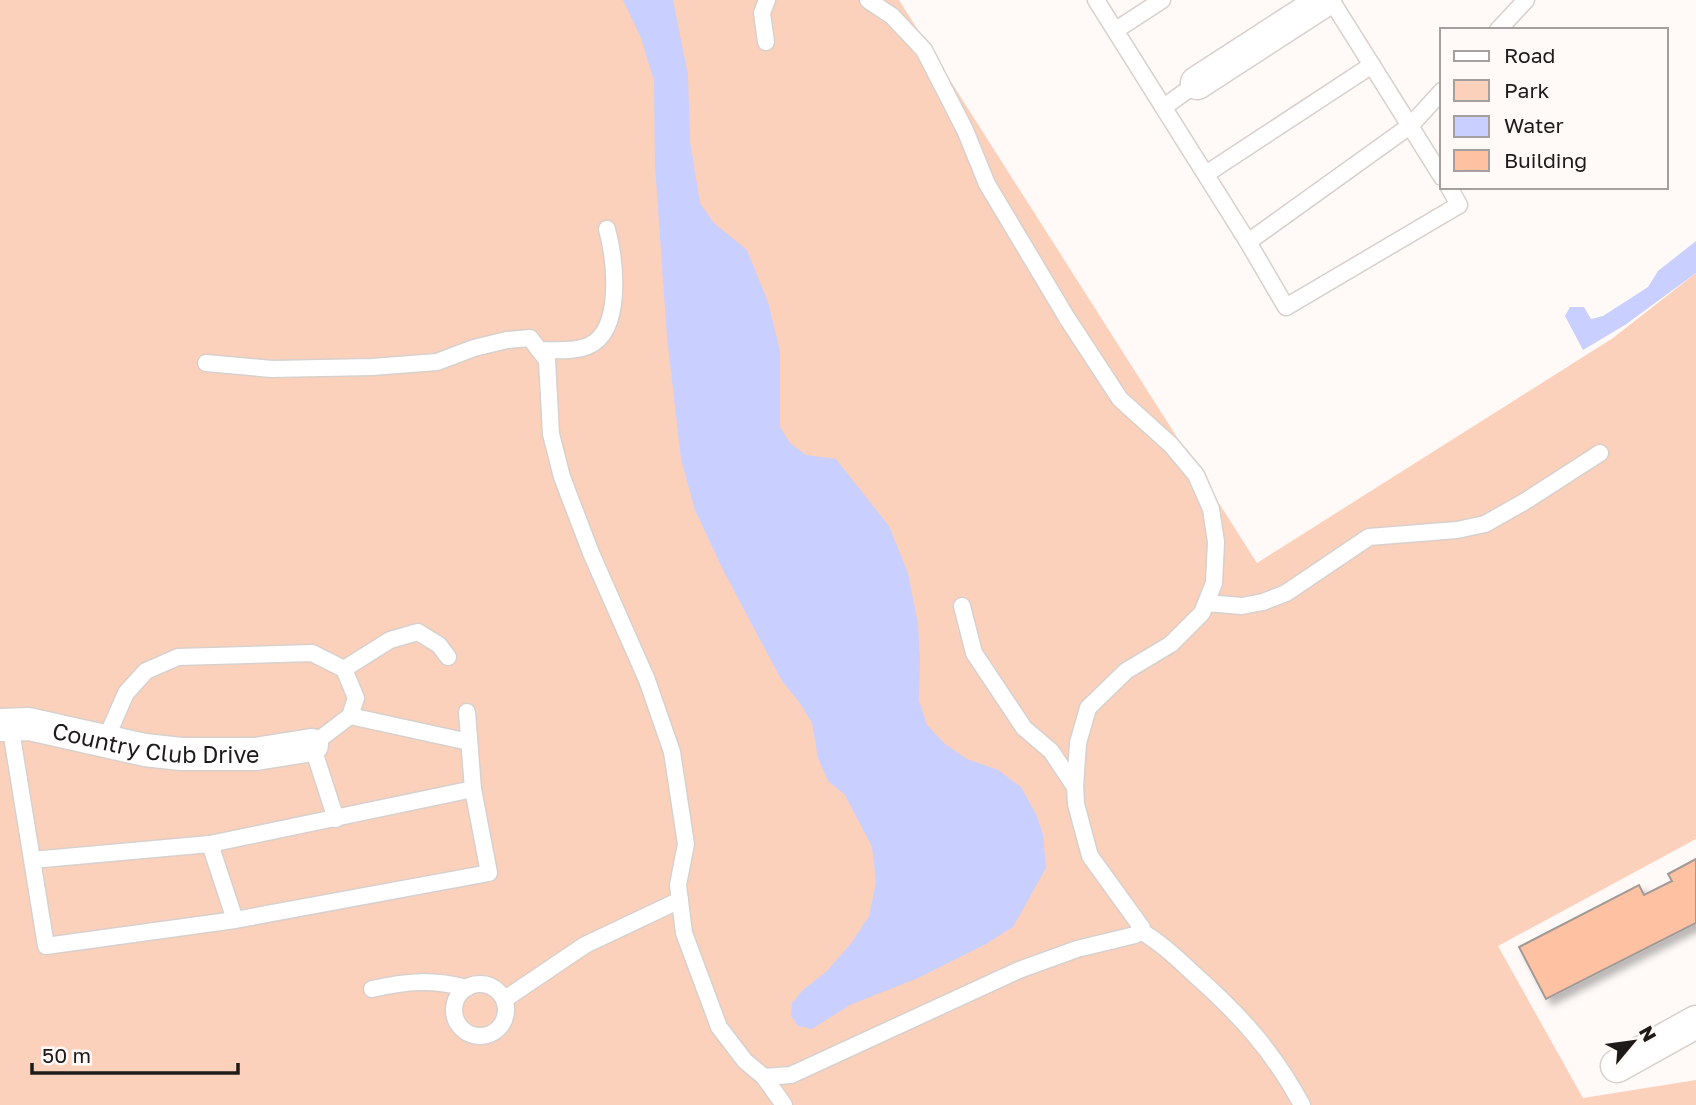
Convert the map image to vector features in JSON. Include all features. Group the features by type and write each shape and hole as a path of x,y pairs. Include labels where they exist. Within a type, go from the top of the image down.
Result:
{"street":[{"path":"1197,83 1325,0"},
{"name":"Country Club Drive","path":"5,724 29,724 145,750 224,756 312,745"},
{"path":"1617,1066 1696,1022"}],"lane":[{"path":"766,42 762,13 767,0"},
{"path":"764,1077 791,1074 1018,970 1077,949 1135,935 1142,928 1090,856 1076,804 1078,743 1088,708 1126,671 1171,644 1202,613 1214,583 1216,542 1211,509 1196,475 1171,445 1120,399 987,184 965,130 924,50 892,16 868,0"},
{"path":"1096,0 1286,307 1459,205 1449,189"},
{"path":"1115,30 1162,0"},
{"path":"1331,0 1440,174"},
{"path":"1500,28 1526,0"},
{"path":"1206,174 1372,65"},
{"path":"1164,107 1197,83"},
{"path":"1248,242 1411,125 1440,93"},
{"path":"539,350 565,350 588,346 601,337 616,291 607,229"},
{"path":"206,363 272,369 437,362 474,348 530,338 547,360 551,434 562,477 591,553 647,680 672,752 686,844 677,885 684,933 719,1027 745,1061 764,1077 785,1105"},
{"path":"1208,597 1242,606 1263,602 1286,593 1369,537 1457,530 1485,524 1600,453"},
{"path":"962,606 974,653 1024,728 1051,751 1075,787 1075,784"},
{"path":"344,669 390,640 418,632 439,645 448,657"},
{"path":"105,741 126,693 146,671 178,657 312,653 344,669 356,698 350,716 312,745 337,819"},
{"path":"5,724 47,946 235,920 489,873 472,789 467,712"},
{"path":"350,716 469,742"},
{"path":"32,860 210,844 472,789"},
{"path":"210,844 235,920"},
{"path":"505,999 585,946 680,900"},
{"path":"1139,930 1157,940 1176,957 1261,1040 1302,1105"},
{"path":"372,989 407,981 444,982 467,988"},
{"path":"473,984 492,985 505,999 506,1018 496,1033 477,1038 460,1030 453,1012 457,995 467,988 473,984"},
{"path":"773,1092 783,1075"}],"green space":[{"path":"0,0 899,0 1257,563 1613,338 1696,273 1696,839 1498,946 1583,1098 1696,1080 1696,1105 0,1105"}],"water":[{"path":"623,0 673,0 688,75 690,141 700,203 714,223 747,250 768,302 780,351 780,427 790,443 806,455 836,459 889,526 908,573 918,624 919,701 927,725 945,744 967,759 998,770 1021,787 1037,816 1043,835 1046,868 1013,927 986,944 918,978 850,1005 812,1029 798,1026 791,1016 792,1003 803,990 827,971 852,942 869,916 876,882 872,847 845,795 828,781 818,758 812,723 782,681 723,570 695,510 681,459 667,337 655,166 654,81 641,38"},
{"path":"1696,241 1696,273 1625,325 1583,350 1565,316 1570,307 1584,307 1591,319 1603,316 1648,287 1658,271"}],"building":[{"path":"1696,859 1696,923 1546,999 1519,947 1639,885 1644,895 1672,881 1668,874"}]}
